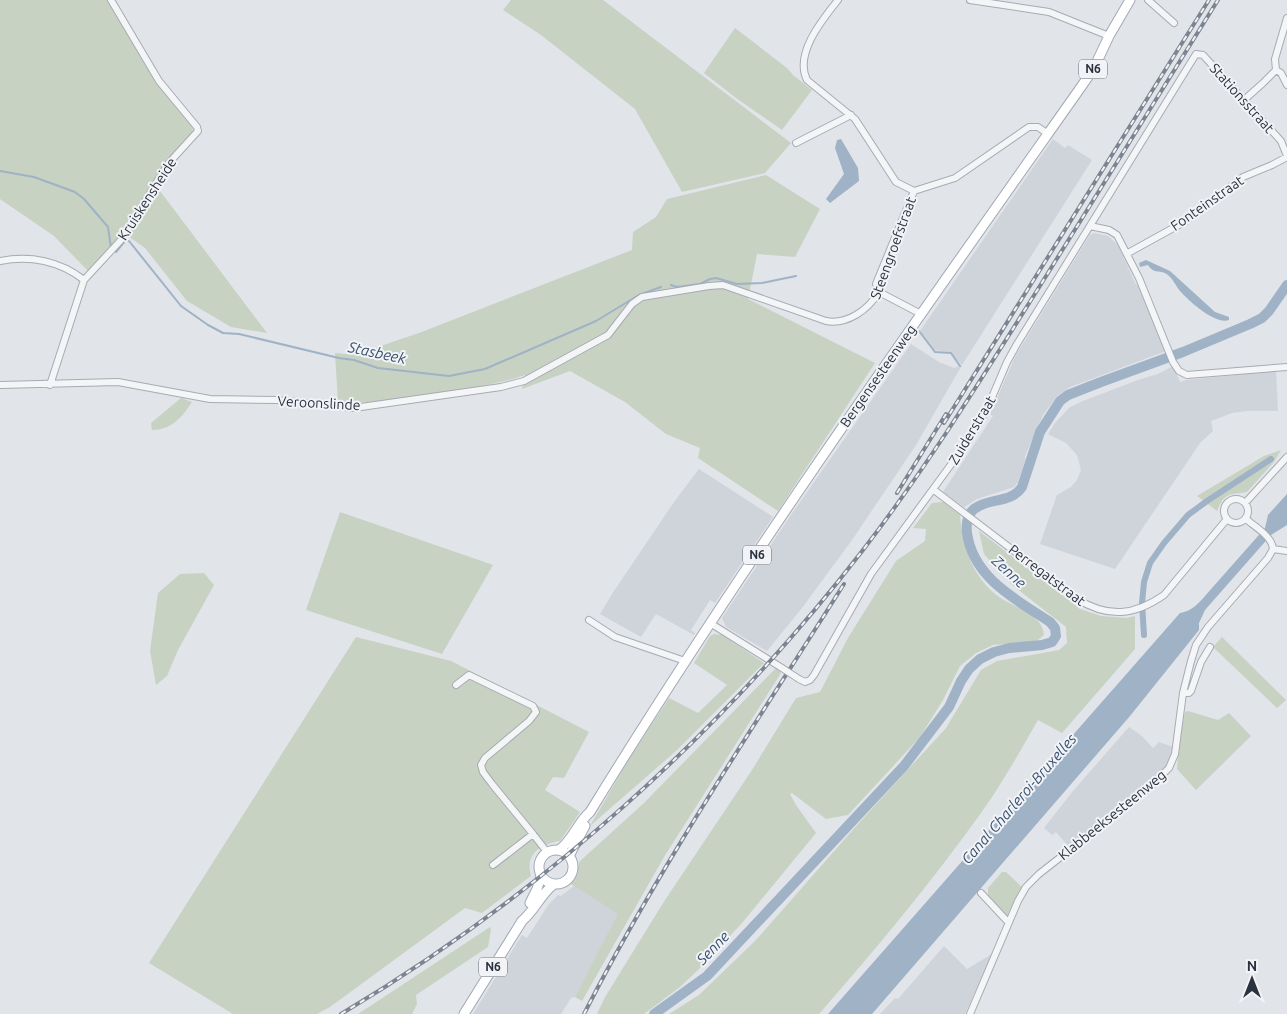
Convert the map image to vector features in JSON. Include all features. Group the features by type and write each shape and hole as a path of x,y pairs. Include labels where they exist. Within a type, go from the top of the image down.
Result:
{"main road":[{"name":"Bergensesteenweg","path":"590,812 710,623 920,314 1094,68 1109,36 1130,0"},
{"name":"N6","path":"559,850 590,812"},
{"name":"N6","path":"570,856 574,844 589,820 590,812"},
{"path":"559,850 570,856 573,865 571,875 564,882 554,884 544,880 541,876 539,863 547,852 559,850"},
{"name":"N6","path":"522,921 523,913 534,896 541,876"},
{"name":"N6","path":"464,1014 522,921 528,916 539,899 554,884"}],"street":[{"name":"Kruiskensheide","path":"50,385 84,280 121,240 168,164 198,131 197,127 159,81 111,0"},
{"path":"838,0 818,24 803,58 802,72 807,80 851,115 896,182 914,191"},
{"path":"970,0 1049,12 1109,36"},
{"path":"1148,0 1174,22"},
{"path":"1287,18 1274,58 1276,70 1287,85"},
{"name":"Zuiderstraat","path":"710,623 799,679 805,682 810,680 871,574 966,444 983,416 1007,362 1196,54 1203,55"},
{"name":"Stationsstraat","path":"1203,55 1283,139 1287,156"},
{"path":"1244,100 1276,70"},
{"path":"796,143 851,115"},
{"name":"Steengroefstraat","path":"668,292 723,286 826,321 835,322 851,318 872,303 879,292 876,284 914,191 955,178 1030,127 1038,127 1048,134"},
{"name":"Fonteinstraat","path":"1128,253 1186,220 1243,177 1272,165 1287,156"},
{"path":"1090,226 1109,230 1117,235 1128,253 1173,362 1179,371 1187,374 1287,367"},
{"path":"0,260 15,258 39,260 74,272 84,280"},
{"name":"Veroonslinde","path":"0,385 118,382 210,399 277,400 354,408 524,382 608,335 632,304 642,297 668,292"},
{"path":"879,292 886,294 920,314"},
{"path":"1245,503 1287,457"},
{"name":"Perregatstraat","path":"934,490 1077,599 1093,608 1114,612 1133,611 1151,604 1164,595 1227,519"},
{"path":"1238,499 1245,503 1249,511 1246,519 1237,523 1227,519 1224,512 1227,504 1238,499"},
{"path":"1246,519 1269,539 1274,549 1287,551"},
{"name":"Klabbeeksesteenweg","path":"970,1014 1008,922 1026,887 1039,874 1150,787 1169,768 1175,754 1183,693 1191,661 1201,636 1274,549"},
{"path":"589,620 615,637 686,661"},
{"name":"Klabbeeksesteenweg","path":"1183,693 1189,693 1210,647"},
{"path":"456,685 468,675 533,706 536,712 530,722 485,758 481,765 483,772 492,784 547,852"},
{"path":"493,866 533,834"},
{"path":"981,893 1008,922"}],"shaded area":[{"path":"1053,139 1065,148 1068,145 1092,160 962,365 950,352 934,350 920,331"},
{"path":"1094,233 1108,236 1118,245 1136,285 1139,284 1166,351 1070,387 1057,396 1043,415 1025,456 1018,482 1014,487 977,499 964,507 943,492 993,416 990,414 1016,355 1090,235"},
{"path":"911,344 939,362 954,368 962,365 916,445 852,540 802,608 767,651 726,627 722,618 791,515"},
{"path":"1173,366 1180,382 1276,371 1278,411 1232,413 1211,421 1213,431 1200,443 1115,569 1040,544 1057,495 1071,487 1077,480 1081,470 1077,455 1066,443 1048,434 1055,423 1070,407 1158,374"},
{"path":"699,469 773,517 715,603 710,600 691,630 695,633 694,635 656,614 641,637 600,614 674,502"},
{"path":"1129,727 1143,737 1153,748 1159,742 1173,747 1167,765 1159,777 1068,846 1056,832 1052,835 1044,828 1073,791"},
{"path":"574,886 619,914 575,997 571,998 561,1014 473,1014 522,935 527,938 549,904 558,895 561,896"},
{"path":"944,946 967,969 992,954 965,1014 880,1014 895,998 898,999"}],"green space":[{"path":"0,0 109,0 154,79 193,128 192,133 164,164 121,234 89,272 54,236 0,199"},
{"path":"511,0 603,0 791,143 765,173 682,192 635,109 541,35 503,10"},
{"path":"735,28 812,90 782,130 704,73"},
{"path":"766,175 820,209 795,257 757,254 748,299 875,363 778,511 698,458 700,448 666,434 625,402 570,371 522,389 525,375 487,385 449,391 381,401 338,403 335,353 354,355 419,333 632,250 633,232 656,217 667,199"},
{"path":"157,187 267,333 231,327 187,301 145,248 128,236"},
{"path":"181,398 192,402 176,422 165,428 152,430 151,423"},
{"path":"1281,450 1274,462 1247,492 1231,494 1225,497 1217,511 1197,496 1264,456"},
{"path":"943,502 960,515 966,550 982,581 999,597 1033,616 1038,621 1044,635 1038,640 1031,642 993,645 976,653 960,666 943,700 920,737 848,815 826,819 792,793 790,794 816,833 742,923 680,987 644,1014 597,1014 605,997 665,900 752,770 796,698 820,692 848,638 896,561 925,541 926,529 913,528 932,503"},
{"path":"340,512 493,565 442,654 306,610"},
{"path":"979,531 1080,609 1101,616 1127,618 1135,616 1135,649 1062,733 1038,720 996,791 962,839 902,916 819,1014 669,1014 699,995 756,940 946,728 981,670 997,661 1059,650 1067,643 1066,627 1011,584 984,554"},
{"path":"204,573 214,585 178,650 167,676 156,685 150,651 158,593 180,574"},
{"path":"714,634 722,635 764,663 676,751 590,826 629,759 669,698 698,713 727,685 694,663 710,636"},
{"path":"356,637 451,661 589,732 564,778 553,777 545,790 580,812 560,841 540,848 532,856 530,862 531,876 482,913 465,908 330,1007 317,1014 233,1014 149,963"},
{"path":"1222,637 1286,700 1277,708 1213,647"},
{"path":"776,668 781,673 664,857 582,1001 575,997 618,914 571,884 577,876 579,862 644,803"},
{"path":"1188,711 1218,720 1229,713 1251,736 1196,790 1177,769 1180,733 1185,712"},
{"path":"1002,872 1006,872 1022,887 1007,916 988,895 988,888"},
{"path":"490,927 488,947 416,995 417,1004 412,1014 358,1014"}],"water":[{"path":"841,139 858,168 859,181 830,203 826,199 844,174 835,148 837,140"},
{"path":"1146,260 1170,271 1215,312 1229,317 1229,320 1217,319 1196,306 1165,273 1155,271 1148,265 1140,267 1139,263"},
{"name":"Canal Charleroi-Bruxelles","path":"1287,494 1287,525 1271,535 1205,610 1199,623 1199,630 1130,716 872,1014 828,1014 1180,613 1191,609 1202,599 1265,528 1268,515"}],"waterway":[{"name":"Stasbeek","path":"0,171 34,177 75,192 84,199 108,227 111,248"},
{"name":"Stasbeek","path":"116,252 125,241 129,241 181,306 223,333 239,334 354,360 378,368 449,376 485,369 596,321 639,295 661,287"},
{"name":"Stasbeek","path":"671,285 677,287 700,284 716,278 737,284 762,283 796,276"},
{"name":"Zenne","path":"654,1014 707,976 904,766 949,707 969,669 980,659 994,652 1009,648 1042,645 1052,642 1056,636 1055,628 1050,622 1011,596 987,575 971,549 967,533 967,520 972,511 980,505 1012,496 1022,487 1040,432 1060,401 1068,395 1183,352 1262,318 1287,285"},
{"name":"Stasbeek","path":"919,331 935,352 951,353 960,366"},
{"path":"1144,635 1142,603 1144,582 1150,563 1164,543 1188,515 1271,459"}],"railway":[{"path":"944,423 1209,0"},
{"path":"341,1014 415,967 487,917 557,863 624,806 688,746 749,684 808,618 887,519 954,422 1218,0"},
{"path":"897,493 946,414"},
{"path":"584,1014 613,959 676,850 844,584"}],"water label":[{"name":"Senne","path":"713,948"}]}
